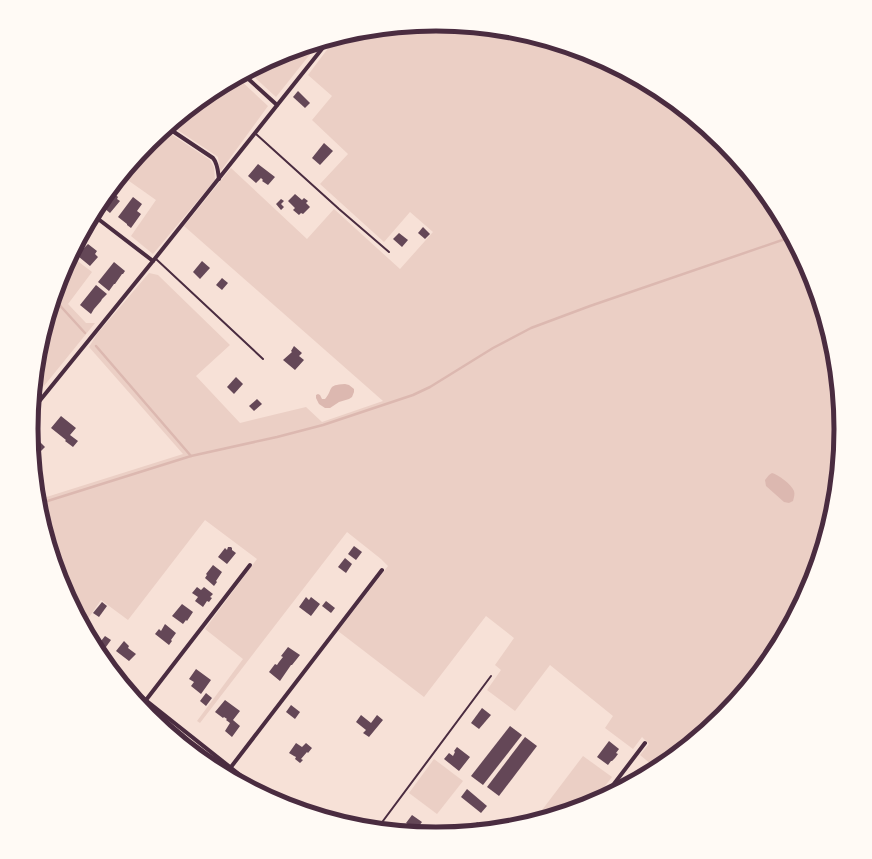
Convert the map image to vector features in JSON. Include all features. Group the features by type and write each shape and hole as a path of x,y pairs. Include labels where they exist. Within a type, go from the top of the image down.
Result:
{"street":[{"path":"38,401 154,260 323,48"},
{"path":"248,78 277,106"},
{"path":"172,131 213,158 217,167 219,179"},
{"path":"98,219 154,260"},
{"path":"147,702 250,565"},
{"path":"231,767 382,570"},
{"path":"140,696 245,779"},
{"path":"611,787 645,743"}],"lane":[{"path":"255,133 389,252"},
{"path":"154,260 263,359"},
{"path":"380,824 491,676"}],"shaded area":[{"path":"436,31 488,34 564,52 588,61 635,84 679,113 699,130 736,167 752,187 781,230 793,253 804,277 821,326 827,352 834,403 834,456 827,507 821,533 804,582 793,606 781,629 752,672 736,692 699,729 679,746 652,764 640,755 649,744 642,737 633,749 605,728 613,716 550,665 515,711 487,690 501,670 495,665 514,638 486,616 424,697 338,631 388,566 347,532 200,723 197,721 243,659 205,629 257,559 205,520 128,620 101,600 87,621 79,606 59,558 51,533 44,498 183,454 89,347 97,334 149,273 158,275 230,345 196,376 240,423 306,407 322,422 383,401 184,226 231,168 307,239 334,209 400,269 433,232 410,212 384,242 320,184 348,154 312,120 332,96 308,75 330,46 384,34"},
{"path":"313,51 276,97 253,76 284,61"},
{"path":"242,82 268,106 220,172 218,157 175,128 193,113"},
{"path":"170,133 210,160 214,167 215,180 153,254 131,236 156,200 126,179 136,167"},
{"path":"76,260 92,272 68,304 86,323 95,323 39,392 45,352 51,326 68,277"},
{"path":"345,384 354,389 352,397 339,402 330,408 325,408 319,404 316,395 318,394 322,399 325,399 331,388 335,385"},
{"path":"772,473 784,480 792,488 794,491 793,501 789,503 784,502 766,486 765,480"},
{"path":"583,756 612,777 600,793 564,807 539,814"},
{"path":"434,759 463,781 437,814 409,793"}],"building":[{"path":"298,91 310,103 305,108 293,97"},
{"path":"324,143 333,151 320,165 312,158"},
{"path":"258,164 275,177 268,185 262,181 263,180 261,178 256,183 248,176"},
{"path":"115,194 118,197 117,199 120,201 110,213 105,209"},
{"path":"295,194 302,200 304,198 308,201 306,203 310,207 303,214 301,213 299,215 293,210 295,208 288,201"},
{"path":"133,197 142,204 137,211 141,214 131,228 118,217"},
{"path":"281,199 284,201 281,204 284,207 281,210 276,204"},
{"path":"423,227 430,234 425,239 418,233"},
{"path":"399,233 408,240 402,247 393,239"},
{"path":"88,244 97,251 95,254 98,257 90,266 78,256 82,247 84,248"},
{"path":"202,261 210,268 200,279 193,272"},
{"path":"114,262 125,271 109,291 98,282"},
{"path":"222,278 228,283 222,290 216,285"},
{"path":"96,285 107,294 91,314 80,305"},
{"path":"294,346 302,353 299,356 304,360 295,370 283,360 292,352 291,351"},
{"path":"236,377 243,384 234,394 227,387"},
{"path":"257,399 262,404 254,411 249,406"},
{"path":"61,416 76,428 70,435 78,441 73,447 51,428"},
{"path":"38,440 45,447 39,453 38,452"},
{"path":"354,546 362,552 356,560 348,554"},
{"path":"228,547 231,547 236,553 227,564 218,557 225,548 227,550"},
{"path":"345,558 352,564 346,573 338,567"},
{"path":"213,565 222,572 214,586 205,578 207,575 206,574"},
{"path":"197,587 201,590 204,587 213,594 210,597 212,598 209,602 207,601 203,607 195,601 198,597 192,593"},
{"path":"306,597 309,600 311,597 320,604 311,616 299,607"},
{"path":"326,601 335,608 331,613 322,606"},
{"path":"102,602 107,606 99,617 93,613"},
{"path":"182,604 193,612 183,624 172,616"},
{"path":"165,624 176,633 169,645 155,634 159,629 161,631"},
{"path":"105,636 111,640 104,650 100,643"},
{"path":"124,641 129,646 128,648 136,654 129,661 116,651"},
{"path":"288,647 300,655 280,681 269,672 275,664 277,665 283,657 281,656"},
{"path":"196,669 211,680 201,694 191,686 194,682 189,679"},
{"path":"206,693 212,698 206,706 200,701"},
{"path":"225,700 240,711 233,720 240,726 232,737 225,731 230,723 226,720 227,719 215,712"},
{"path":"291,705 300,712 295,719 286,712"},
{"path":"482,708 491,715 479,729 471,723"},
{"path":"361,715 371,723 377,715 383,720 369,737 363,733 366,730 356,722"},
{"path":"510,726 522,735 483,785 471,776"},
{"path":"525,737 537,746 499,796 487,787"},
{"path":"609,741 619,749 616,753 618,754 608,765 597,757"},
{"path":"296,743 302,747 306,743 312,748 301,759 303,760 300,763 295,759 296,757 289,753"},
{"path":"457,747 470,757 459,771 444,759 449,753 453,756"},
{"path":"644,767 646,768 634,775 639,770 641,771"},
{"path":"467,789 487,806 481,813 461,797"},
{"path":"412,815 422,822 418,827 407,827 409,825 406,823"},
{"path":"477,822 482,825 474,826"}],"waterway":[{"path":"44,502 191,456 323,425 413,395 430,387 493,348 531,328 590,306 786,239"},
{"path":"58,304 85,333"},
{"path":"96,346 191,456"}]}
